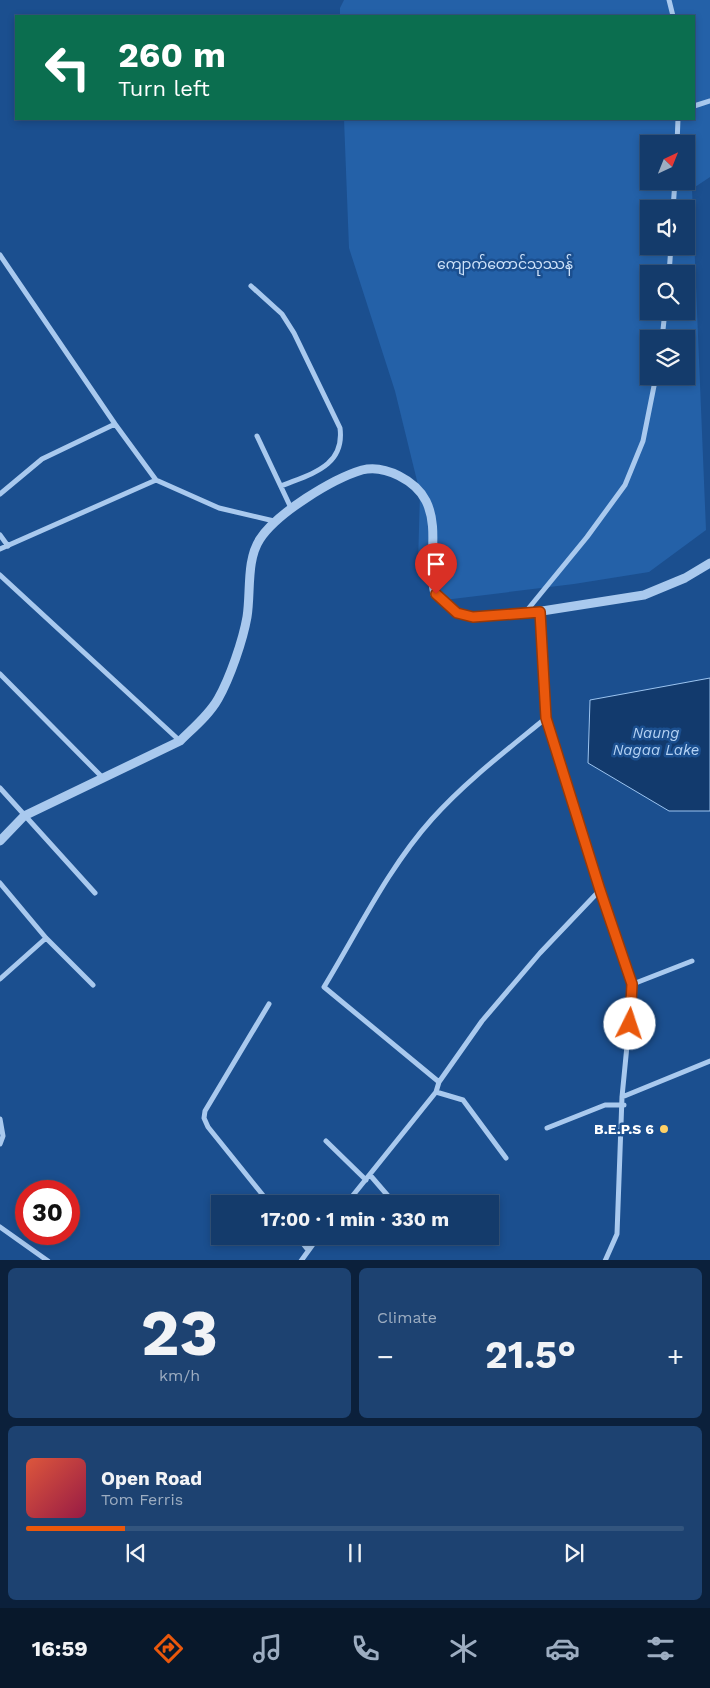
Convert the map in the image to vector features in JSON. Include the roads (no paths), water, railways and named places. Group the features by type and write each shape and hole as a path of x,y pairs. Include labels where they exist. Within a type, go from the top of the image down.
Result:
{"street":[{"path":"669,0 673,15"},
{"path":"695,106 710,101"},
{"path":"677,135 678,120"},
{"path":"0,255 115,424 156,480 219,508 274,522"},
{"path":"251,286 282,314 294,333 340,428 342,443 336,455 321,469 281,486"},
{"path":"523,614 587,536 625,485 643,441 654,385"},
{"path":"0,494 42,458 115,424"},
{"path":"257,436 291,508"},
{"path":"0,841 24,816 180,741 200,721 218,699 234,658 246,618 252,563 259,540 274,522 291,508 341,479 364,470 387,471 405,479 418,489 426,502 432,519 432,581 436,594 457,613 473,617 540,612 644,595 684,578 710,563"},
{"path":"0,549 156,480"},
{"path":"0,535 8,546"},
{"path":"0,575 180,741"},
{"path":"540,612 546,718 600,890 632,984 622,1097 624,1105 616,1234 605,1260"},
{"path":"0,674 102,778"},
{"path":"439,1082 324,987 396,865 432,818 481,772 546,718"},
{"path":"0,788 95,893"},
{"path":"0,883 46,938 93,985"},
{"path":"354,1195 436,1092 439,1082 482,1021 540,953 600,890"},
{"path":"0,979 46,938"},
{"path":"632,984 692,961"},
{"path":"263,1195 208,1127 204,1118 205,1111 269,1004"},
{"path":"622,1097 710,1061"},
{"path":"436,1092 463,1100 506,1158"},
{"path":"547,1128 605,1105 624,1105"},
{"path":"0,1119 3,1136 0,1144"},
{"path":"326,1141 366,1180"},
{"path":"370,1175 387,1195"},
{"path":"0,1227 48,1260"},
{"path":"304,1245 308,1250"},
{"path":"301,1260 312,1245"}],"water":[{"name":"Naung Nagaa Lake","path":"710,678 710,811 669,811 588,763 590,700"}],"place":[{"name":"B.E.P.S 6","path":"664,1129"}],"park label":[{"name":"ကျောက်တောင်သုဿန်","path":"505,264"}]}
